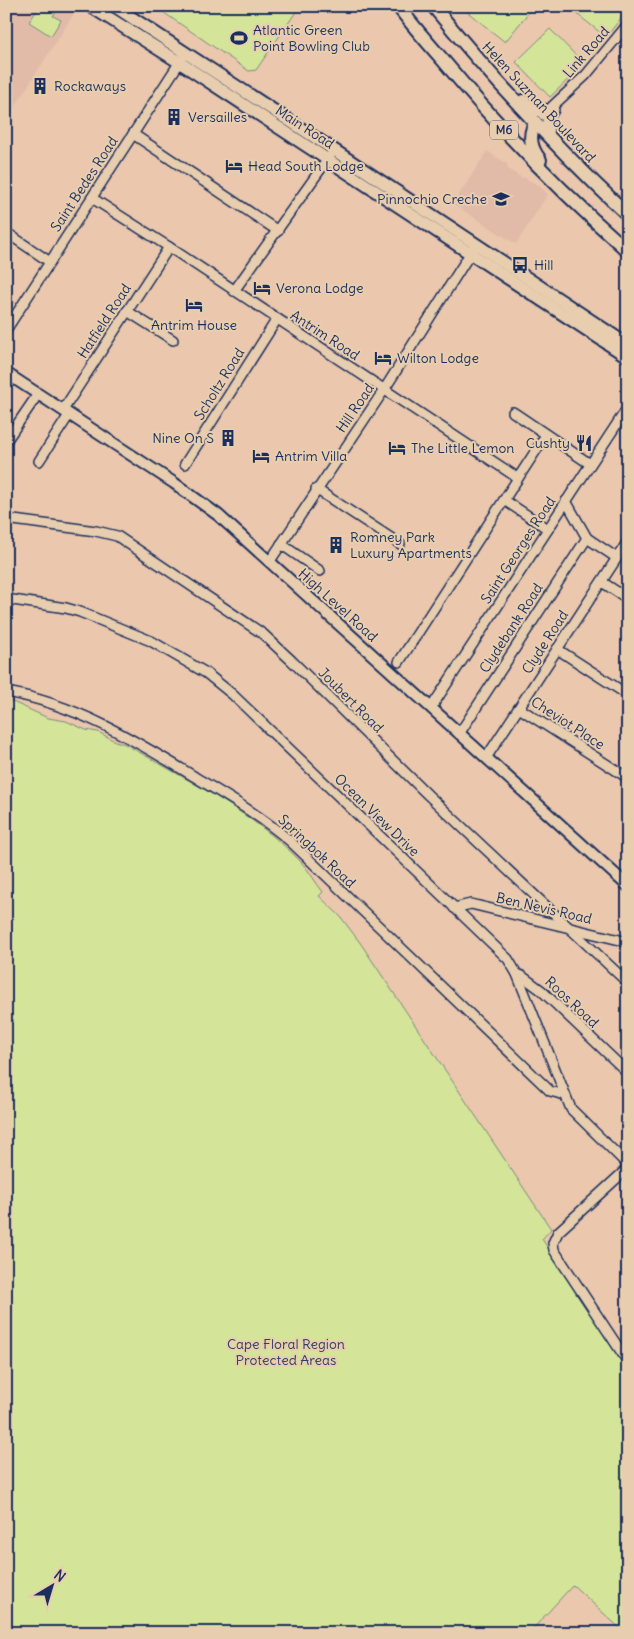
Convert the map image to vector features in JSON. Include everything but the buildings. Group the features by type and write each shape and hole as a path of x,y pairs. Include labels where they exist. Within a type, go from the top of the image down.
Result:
{"main road":[{"name":"Main Road","path":"90,6 182,58 331,154 474,249 628,356"},
{"name":"Main Road","path":"114,6 182,58"},
{"name":"M6","path":"398,6 464,86 501,127 546,173 624,247"},
{"name":"Helen Suzman Boulevard","path":"433,6 467,48 535,123 628,215"},
{"path":"467,48 491,66 529,107 537,111 547,111"},
{"path":"535,123 530,133 536,155 624,247"},
{"name":"Main Road","path":"474,249 628,345"}],"street":[{"name":"Link Road","path":"535,123 586,75 628,24"},
{"name":"Saint Bedes Road","path":"8,325 182,58"},
{"name":"Link Road","path":"551,140 547,120 563,98"},
{"path":"134,134 278,231"},
{"path":"234,291 331,154"},
{"name":"Antrim Road","path":"92,198 518,478"},
{"path":"7,233 50,262"},
{"name":"Hatfield Road","path":"39,461 127,311 169,247"},
{"name":"Hill Road","path":"270,561 384,390 474,249"},
{"path":"127,311 173,340"},
{"name":"Scholtz Road","path":"185,464 277,319"},
{"name":"High Level Road","path":"6,372 198,500 270,561 628,886"},
{"path":"6,441 38,394"},
{"name":"Saint Georges Road","path":"430,708 628,407"},
{"path":"512,412 590,464"},
{"path":"399,662 546,435"},
{"path":"316,490 400,544"},
{"path":"504,500 548,529"},
{"path":"566,501 587,538 617,558"},
{"name":"Joubert Road","path":"6,519 96,531 117,536 263,634 428,795 628,983"},
{"name":"Clydebank Road","path":"459,734 587,538"},
{"name":"Clyde Road","path":"486,758 628,542"},
{"path":"281,544 320,571"},
{"path":"602,582 628,599"},
{"name":"Ocean View Drive","path":"6,599 66,608 80,612 151,641 206,673 237,699 508,960 517,974 571,1108 628,1166"},
{"path":"557,649 628,695"},
{"name":"Springbok Road","path":"6,692 47,702 80,714 105,726 153,752 261,818 290,841 550,1091 565,1095"},
{"name":"Cheviot Place","path":"519,708 628,778"},
{"name":"Ben Nevis Road","path":"454,908 471,904 628,942"},
{"name":"Roos Road","path":"517,974 541,990 628,1074"},
{"path":"628,1166 558,1232 553,1243 554,1250 628,1362"}],"shaded area":[{"path":"6,6 66,6 75,12 12,111 6,107"},
{"name":"Pinnochio Creche","path":"487,151 507,164 508,169 538,185 548,194 516,244 453,204"}],"green space":[{"path":"40,6 48,6 56,11 53,16 61,20 51,36 29,22"},
{"name":"Atlantic Green Point Bowling Club","path":"154,6 300,6 256,70 249,71"},
{"path":"460,6 534,6 505,42"},
{"path":"567,6 628,6 628,9 606,37"},
{"path":"550,29 584,64 550,97 516,62"},
{"name":"Cape Floral Region Protected Areas","path":"6,699 48,718 66,721 125,744 239,811 281,843 300,861 323,892 319,896 340,916 361,944 551,1229 542,1239 628,1372 628,1633 625,1633 573,1585 529,1633 6,1633"}],"place":[{"name":"Atlantic Green Point Bowling Club","path":"239,38"},
{"name":"Rockaways","path":"40,86"},
{"name":"Versailles","path":"174,117"},
{"name":"Head South Lodge","path":"234,166"},
{"name":"Pinnochio Creche","path":"501,199"},
{"name":"Hill","path":"520,265"},
{"name":"Verona Lodge","path":"262,288"},
{"name":"Antrim House","path":"194,305"},
{"name":"Wilton Lodge","path":"383,358"},
{"name":"Nine On S","path":"228,438"},
{"name":"Cushty","path":"584,443"},
{"name":"The Little Lemon","path":"397,448"},
{"name":"Antrim Villa","path":"261,456"},
{"name":"Romney Park Luxury Apartments","path":"336,545"}]}
